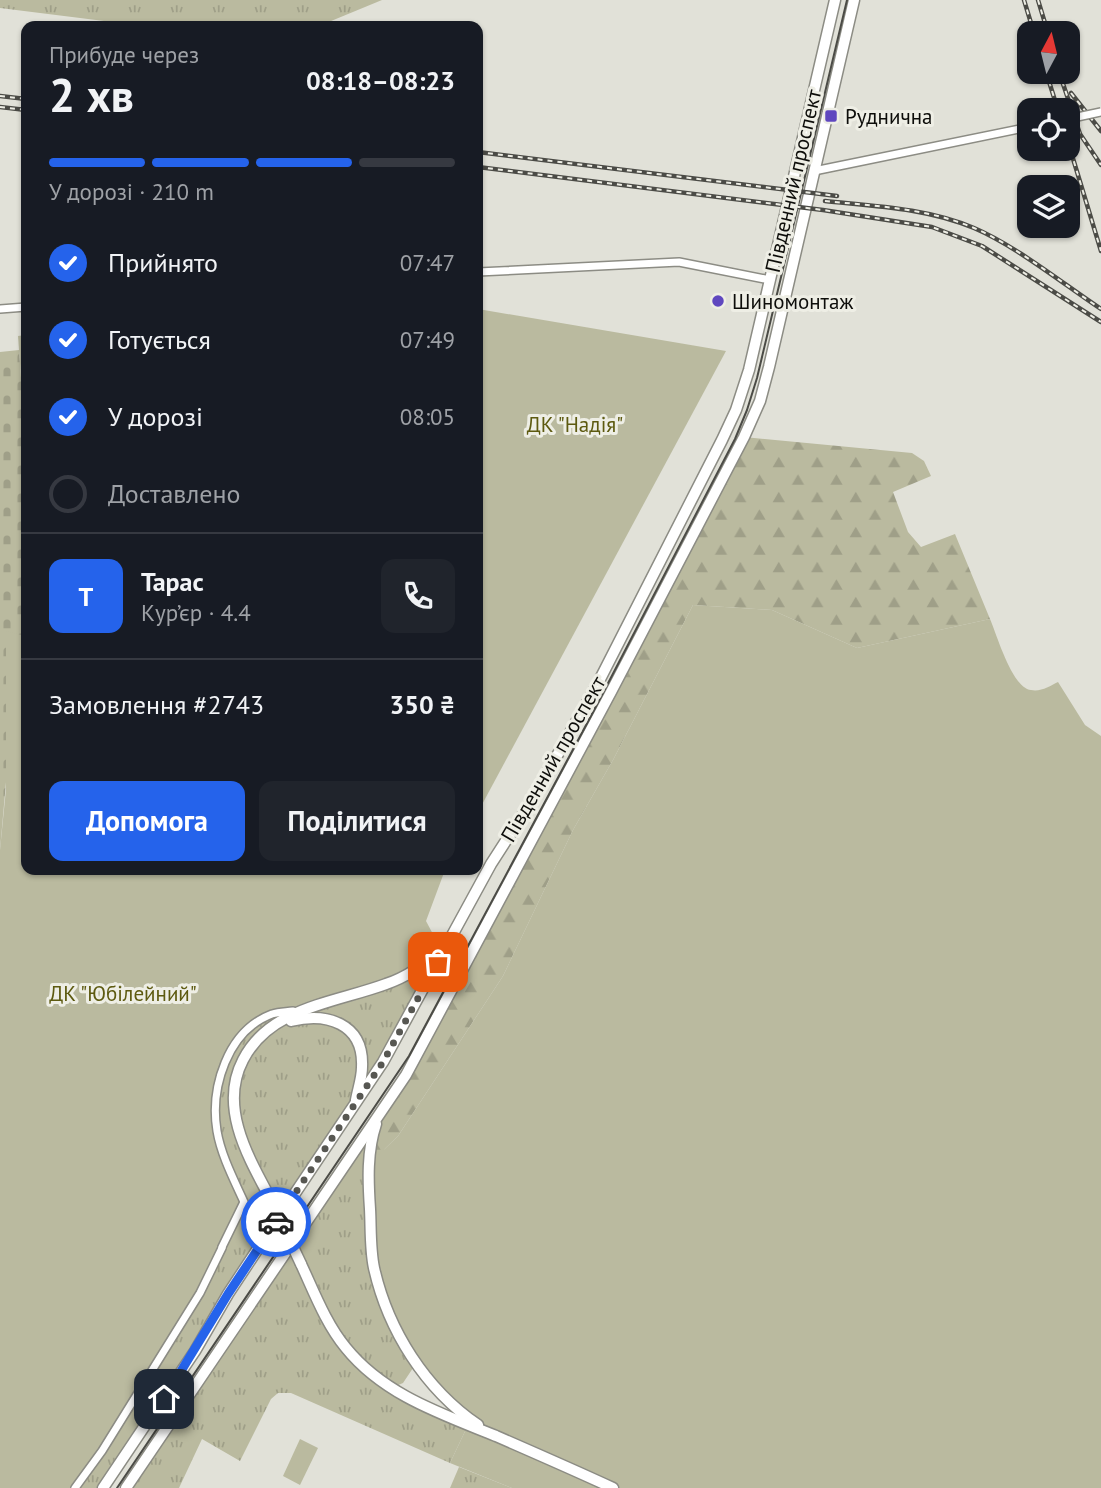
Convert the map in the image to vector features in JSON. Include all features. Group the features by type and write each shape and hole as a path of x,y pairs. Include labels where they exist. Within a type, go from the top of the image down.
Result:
{"main road":[{"name":"Південний проспект","path":"103,1488 189,1361 253,1256 383,1062 491,864 596,687 722,440 744,387 835,0"},
{"name":"Південний проспект","path":"126,1488 406,1075 611,692 754,416 769,368 854,0"},
{"path":"446,946 413,972 387,984 304,1009 264,1031 254,1041 239,1069 235,1083 233,1102 241,1137 323,1311 345,1347 375,1378 446,1416 613,1488"},
{"path":"264,1031 295,1020 317,1017 332,1019 349,1030 362,1058 355,1106"},
{"path":"379,1114 370,1148 369,1189 374,1268 386,1310 405,1345 435,1387 450,1403 496,1437"}],"street":[{"path":"1080,116 1101,112"},
{"path":"814,171 1017,129"},
{"path":"483,272 678,262 770,280"},
{"path":"0,309 21,307"},
{"path":"75,1488 102,1451 200,1293 244,1202 217,1132 217,1080 246,1030 275,1013 304,1009"}],"green space":[{"path":"0,0 382,0 331,21 104,21 0,8"},
{"name":"ДК \"Надія\"","path":"483,310 726,351 483,803"},
{"path":"18,336 21,336 21,377"},
{"path":"19,350 21,635 0,850 0,352"},
{"path":"744,437 912,453 924,461 931,476 893,492 908,532 921,547 955,534 990,619 857,648 772,610 693,605 613,760 573,830 503,976 398,1136 369,1164 373,1133"},
{"path":"693,605 772,610 857,648 990,619 1006,660 1024,687 1035,690 1058,682 1085,725 1101,736 1101,1488 512,1488 450,1463 468,1425 405,1345 374,1268 369,1164 398,1136 503,976 573,830 613,760"},
{"name":"ДК \"Юбілейний\"","path":"6,631 21,635 21,875 443,875 426,921 435,938 446,946 413,972 304,1009 275,1013 246,1030 217,1080 217,1132 244,1202 200,1293 75,1488 0,1488 0,850 6,789"},
{"path":"413,972 428,980 383,1062 103,1488 75,1488 217,1132 217,1080 235,1045 261,1020"},
{"path":"379,1114 417,1362 403,1383 391,1388 468,1425 450,1463 291,1393 278,1393 271,1399 240,1461 202,1439 179,1488 126,1488"},
{"path":"300,1439 318,1448 300,1485 283,1476"},
{"path":"459,1467 512,1488 450,1488"}],"tram line":[{"path":"117,1488 409,1056 735,439 757,378 847,0"}],"railway":[{"path":"1024,0 1030,21"},
{"path":"1038,0 1044,21"},
{"path":"1050,84 1054,98"},
{"path":"1063,84 1080,134 1101,165"},
{"path":"1071,93 1101,131"},
{"path":"0,96 21,98"},
{"path":"0,107 21,109"},
{"path":"483,153 837,196"},
{"path":"1074,161 1101,251"},
{"path":"483,168 823,210 932,227 982,246 1101,322"},
{"path":"825,201 919,212 974,228 1022,255 1101,309"}],"way so far":[{"path":"276,1222 383,1062 438,962"}],"place":[{"name":"Руднична","path":"831,116"},
{"name":"Шиномонтаж","path":"718,301"}],"route":[{"path":"164,1399 276,1222"}]}
